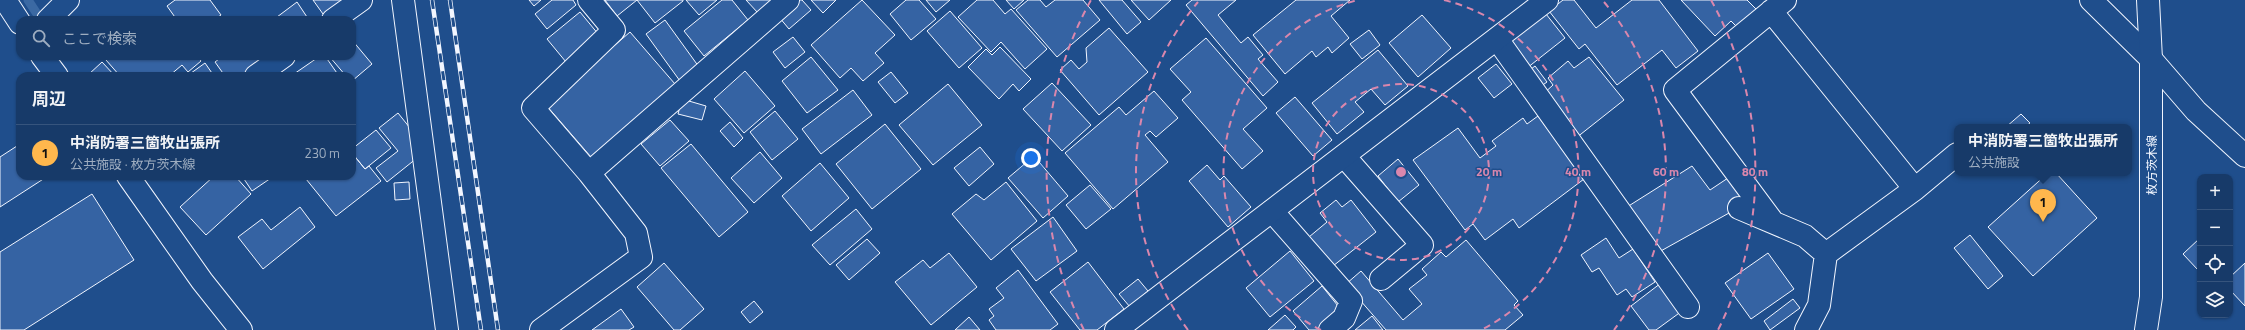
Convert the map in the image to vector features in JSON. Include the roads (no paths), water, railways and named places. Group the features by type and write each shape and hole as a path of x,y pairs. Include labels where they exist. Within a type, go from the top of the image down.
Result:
{"street":[{"path":"5,0 16,17"},
{"path":"52,16 68,0"},
{"path":"339,16 361,0"},
{"path":"403,0 447,330"},
{"path":"541,330 642,257 636,233 589,173 533,108 614,30 589,0"},
{"path":"589,173 788,0"},
{"path":"1116,330 1547,0"},
{"path":"2091,0 2151,59 2196,111 2245,156"},
{"name":"枚方茨木線","path":"2146,330 2151,297 2151,59 2148,0"},
{"path":"1773,222 1675,90 1778,6 1915,189"},
{"path":"1497,39 1688,307"},
{"path":"45,60 54,72"},
{"path":"262,72 278,60"},
{"path":"1344,156 1422,245 1381,279"},
{"path":"1806,330 1819,305 1826,254 1915,189 1954,156"},
{"path":"131,180 202,281 241,330"},
{"path":"1739,208 1805,236 1826,254"},
{"path":"1272,211 1351,301 1344,318 1330,330"}],"waterway":[{"path":"28,0 38,16"}],"railway":[{"path":"432,0 481,330"},
{"path":"450,0 498,330"}],"place":[{"name":"中消防署三箇牧出張所","path":"2043,222"}]}
